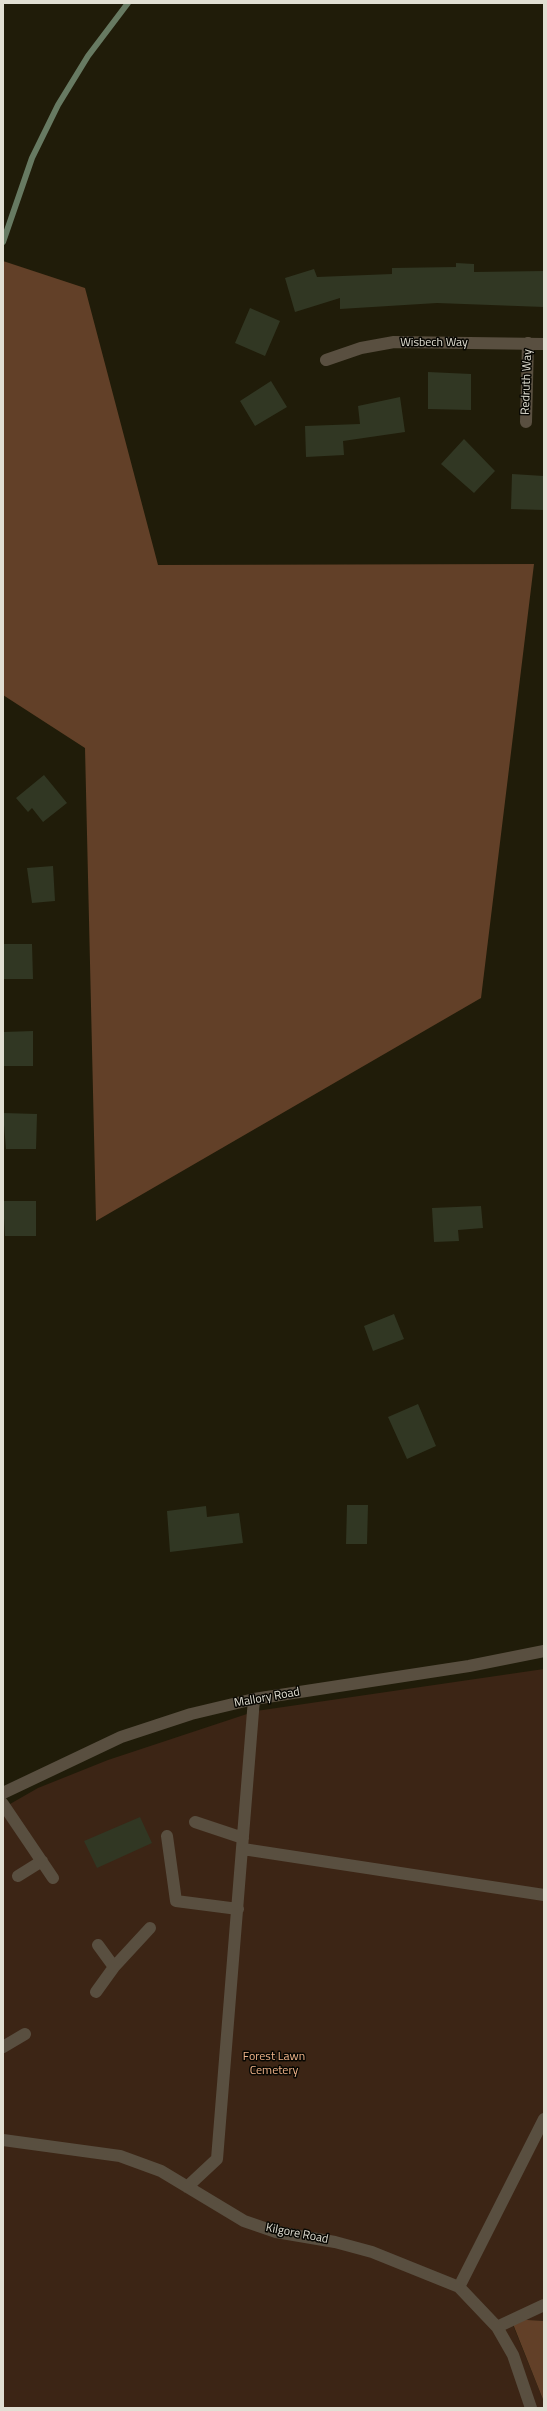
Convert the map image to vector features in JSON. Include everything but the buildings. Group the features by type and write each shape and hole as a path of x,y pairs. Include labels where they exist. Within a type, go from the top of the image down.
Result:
{"street":[{"name":"Wisbech Way","path":"326,360 361,348 394,342 544,344"},
{"name":"Redruth Way","path":"526,422 528,343"},
{"name":"Mallory Road","path":"3,1793 121,1737 191,1714 254,1699 470,1666 544,1651"},
{"path":"187,2187 217,2160 254,1699"},
{"path":"3,1804 53,1878"},
{"path":"195,1822 243,1844 544,1894"},
{"path":"167,1836 176,1901 238,1909"},
{"path":"18,1876 42,1861"},
{"path":"96,1992 114,1967 150,1928"},
{"path":"98,1944 114,1967"},
{"path":"3,2047 25,2034"},
{"path":"460,2287 544,2119"},
{"name":"Kilgore Road","path":"3,2140 120,2156 161,2171 244,2222 276,2232 335,2242 372,2252 460,2287 497,2327 513,2355 530,2408"},
{"path":"497,2327 544,2305"}],"green space":[{"name":"Forest Lawn Cemetery","path":"544,1669 544,2321 511,2320 544,2402 544,2408 3,2408 3,1808 38,1788 108,1760 256,1711"}],"shaded area":[{"path":"3,261 85,288 158,565 534,564 481,998 96,1221 85,748 3,695"},
{"path":"511,2319 544,2321 544,2402"}],"waterway":[{"path":"3,242 32,158 58,105 88,56 128,3"}]}
